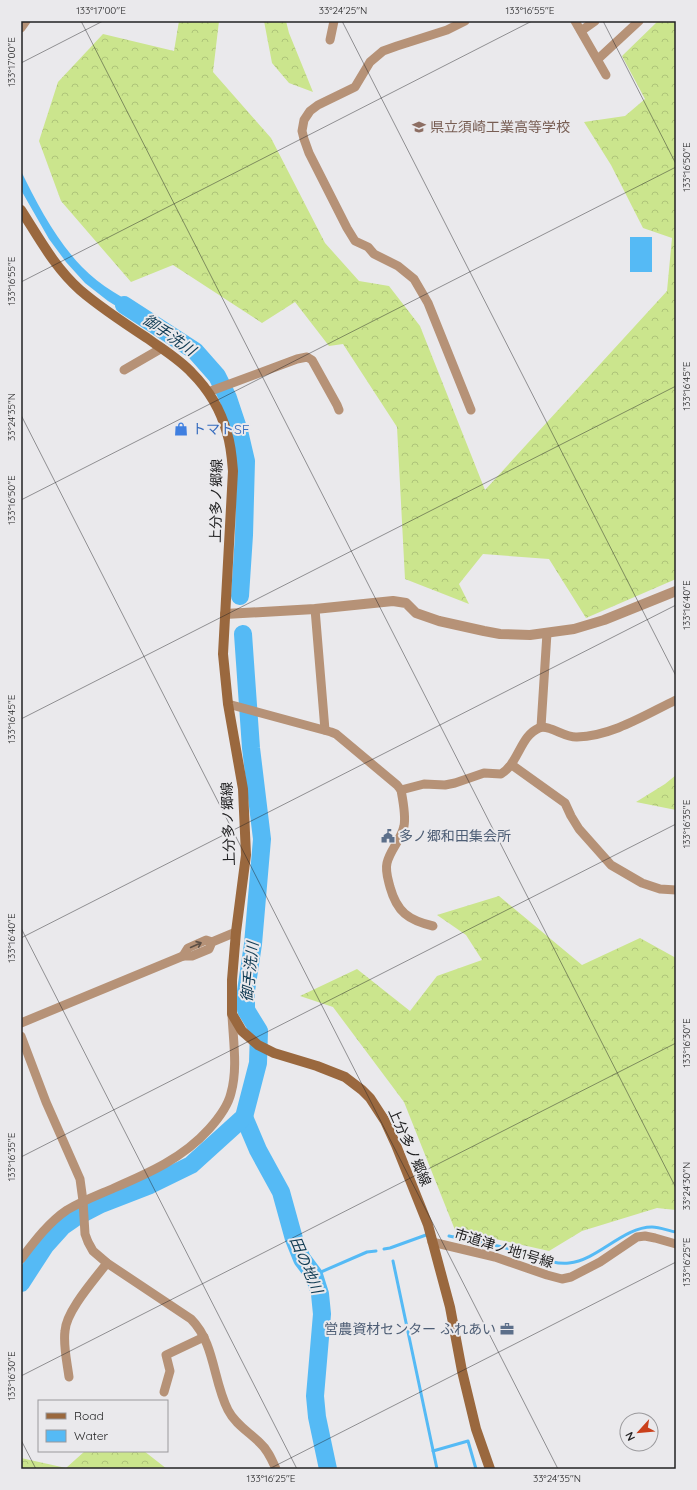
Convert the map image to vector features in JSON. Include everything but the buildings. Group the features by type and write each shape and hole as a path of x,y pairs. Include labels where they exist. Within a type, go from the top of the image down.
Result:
{"main road":[{"name":"上分多ノ郷線","path":"21,210 56,264 71,281 101,306 162,348 212,391 227,432 233,471 223,654 228,704 243,789 246,833 245,863 236,932 232,980 232,1014 242,1031 252,1041 274,1053 317,1066 345,1077 370,1098 385,1121 420,1205 432,1242 450,1307 462,1371 476,1429 490,1469"}],"street":[{"path":"21,28 26,21"},
{"path":"330,40 334,21"},
{"path":"465,21 447,30 396,46 383,52 370,62 355,87 318,105 310,111 304,120 302,131 309,153 355,241 368,247 374,254 398,266 414,279 428,304 471,410"},
{"path":"575,21 606,75"},
{"path":"581,31 595,21"},
{"path":"598,59 639,21"},
{"path":"124,370 162,348"},
{"path":"212,391 307,357 312,360 339,410"},
{"path":"225,614 315,609 393,601 406,603 413,611 421,616 484,632 547,634 593,624 676,591"},
{"path":"315,609 325,730"},
{"path":"541,727 547,634"},
{"path":"401,790 424,784 445,785 455,783 484,773 501,774 512,764 531,734 541,727 549,728 561,734 575,737 588,736 622,725 676,700"},
{"path":"228,704 255,710 336,734 397,785 401,790 404,828 387,862 387,877 392,895 400,910 418,922 432,926"},
{"path":"512,764 565,803 579,829 611,865 642,883 660,889 676,890"},
{"path":"21,1023 183,956 188,948 206,940 212,942 236,932"},
{"path":"21,1259 58,1217 150,1173 200,1139 216,1122 228,1102 234,1080 232,1014"},
{"path":"21,1036 46,1102 80,1179 84,1223 88,1242 93,1251 107,1263 191,1319 197,1325 204,1337 229,1411 238,1423 266,1450 276,1469"},
{"name":"市道津ノ地1号線","path":"432,1242 495,1257 562,1279 571,1277 600,1262 637,1237 645,1236 676,1244"},
{"path":"69,1376 64,1330 67,1321 73,1310 107,1263"},
{"path":"164,1392 170,1371 166,1355 204,1337"}],"green space":[{"path":"179,21 219,21 213,72 271,138 325,243 359,281 389,286 420,326 485,490 667,291 672,238 643,228 611,165 584,122 625,116 645,99 622,56 658,21 676,21 676,579 586,618 549,559 483,554 459,584 469,604 405,579 397,427 343,344 329,346 295,302 262,323 173,265 131,282 61,201 39,141 58,82 103,34 174,51"},
{"path":"264,21 286,21 289,33 313,92 289,83 272,63"},
{"path":"676,775 676,810 636,802 665,784"},
{"path":"499,896 582,965 640,938 676,958 676,1210 657,1208 582,1231 549,1251 455,1230 404,1102 333,1007 300,996 357,969 410,1011 437,976 482,960 466,935 437,915"},
{"path":"84,1452 145,1452 167,1469 21,1469 21,1458 66,1468"}],"water":[{"path":"21,171 48,221 64,245 89,274 122,297 148,312 142,322 108,301 85,283 66,262 49,239 21,190"},
{"path":"630,237 652,237 652,272 630,272"}],"waterway":[{"name":"御手洗川","path":"124,305 195,351 217,376 228,398 239,431 246,461 244,535 240,596"},
{"name":"御手洗川","path":"21,1283 45,1246 63,1226 76,1217 101,1204 150,1185 191,1165 244,1117 258,1063 259,1031 246,1010 246,991 253,944 262,839 251,748 243,634"},
{"name":"田の地川","path":"244,1117 258,1150 281,1192 294,1239 302,1259 314,1275 320,1294 322,1314 315,1396 317,1417 328,1469"},
{"path":"449,1236 503,1247 557,1263 569,1263 580,1261 631,1232 641,1228 655,1227 676,1232"},
{"path":"384,1249 426,1235"},
{"path":"314,1275 367,1252 376,1251"},
{"path":"393,1261 437,1469"},
{"path":"433,1451 468,1441 476,1469"}],"place":[{"name":"県立須崎工業高等学校","path":"419,127"},
{"name":"トマトSF","path":"181,429"},
{"name":"多ノ郷和田集会所","path":"388,836"},
{"name":"営農資材センター ふれあい","path":"507,1329"}]}
